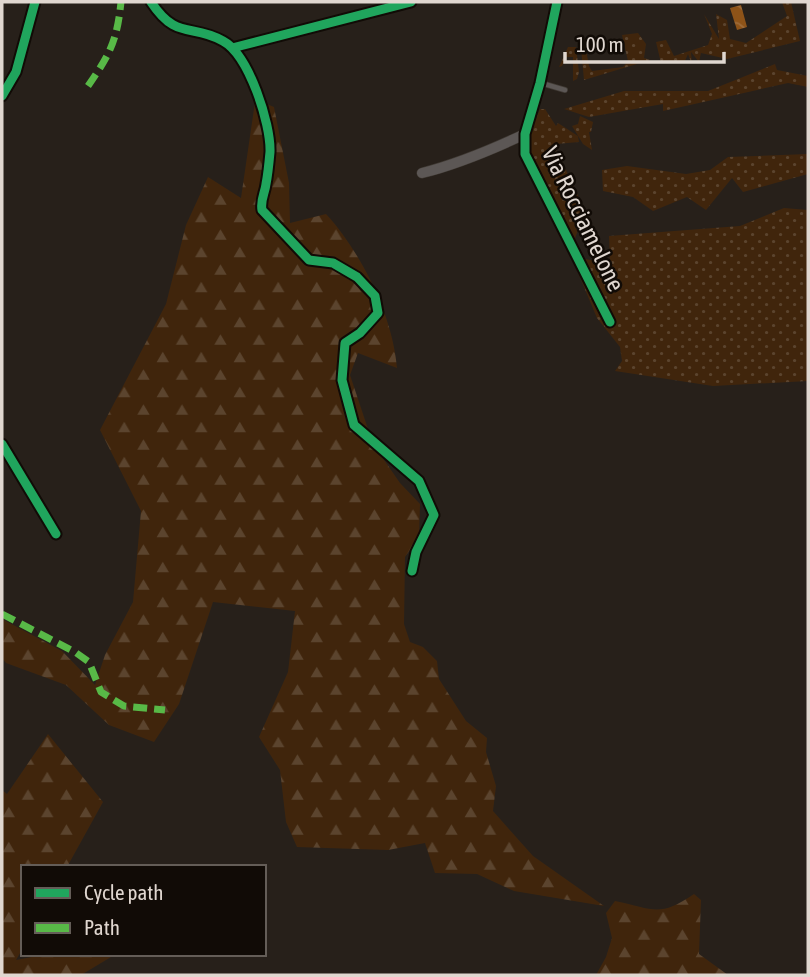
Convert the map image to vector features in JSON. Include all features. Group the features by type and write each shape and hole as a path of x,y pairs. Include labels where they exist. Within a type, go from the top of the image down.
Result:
{"street":[{"path":"2,96 16,72 35,2"},
{"path":"151,2 166,22 222,40 243,62 269,136 270,150 262,210 309,260 333,264 356,277 374,296 378,313 360,333 345,343 342,380 354,425 419,481 434,515 416,552 412,571"},
{"name":"Via Rocciamelone","path":"557,2 540,83 525,134 524,154 610,322"},
{"name":"Via Rocciamelone","path":"422,173 449,167 486,153 525,134"},
{"path":"2,444 56,534"}],"lane":[{"path":"540,83 565,90"}],"green space":[{"path":"782,2 791,2 800,41 727,59 701,53 699,62 691,52 692,64 688,54 684,63 661,63 656,42 666,40 674,56 708,45 712,34 704,14 719,39 716,14 727,20 730,39 746,43 787,16"},
{"path":"638,33 646,44 644,58 650,60 584,80 581,48 585,44 592,71 623,67 628,61 622,35"},
{"path":"568,47 576,47 579,72 577,79 573,81 573,57 567,57 559,67"},
{"path":"775,64 777,70 808,76 808,87 788,83 663,111 663,104 589,117 564,109 624,91 708,91"},
{"path":"260,101 274,107 289,183 290,223 326,214 363,266 389,327 397,368 358,353 350,375 373,444 400,483 420,504 419,537 405,557 404,624 410,642 423,647 437,661 439,679 466,721 487,738 486,752 496,786 493,811 533,856 604,906 514,891 477,874 435,873 425,843 388,850 297,847 286,822 280,770 259,737 288,672 295,611 213,602 179,704 154,742 109,725 66,685 6,663 2,658 2,619 62,651 95,685 105,655 133,602 141,511 100,430 166,304 186,225 208,177 241,198 255,102"},
{"path":"540,109 545,109 556,126 558,123 578,136 579,142 556,144 557,158 566,170 585,211 574,241 528,154 532,127"},
{"path":"580,116 593,122 589,132 592,150 583,144 572,126 578,124"},
{"path":"808,154 808,174 743,192 732,178 706,210 687,197 653,211 633,197 603,191 602,170 627,166 686,174 710,170 728,157"},
{"path":"784,208 808,210 808,381 713,386 615,371 622,361 620,347 597,318 571,256 610,264 609,236 740,226"},
{"path":"48,734 103,802 68,865 21,865 21,951 16,960 37,956 113,956 81,975 2,975 2,790 7,794"},
{"path":"694,894 701,900 699,954 728,975 596,975 612,938 606,913 615,901 648,909 664,909"}],"water":[{"path":"741,5 747,27 737,30 730,8"}],"marked path":[{"path":"88,86 111,47 121,2"},
{"path":"2,614 89,662 101,692 124,706 165,710"}],"cycle path":[{"path":"2,96 16,72 35,2"},
{"path":"151,2 160,14 177,27 223,41 233,49 250,75 267,125 269,140 269,164 262,210 309,260 333,263 357,277 375,296 378,313 360,333 345,343 342,380 354,425 419,481 434,515 416,552 412,571"},
{"path":"232,48 411,2"},
{"path":"557,2 540,83 525,134 525,154 610,322"},
{"path":"2,444 56,534"}]}
